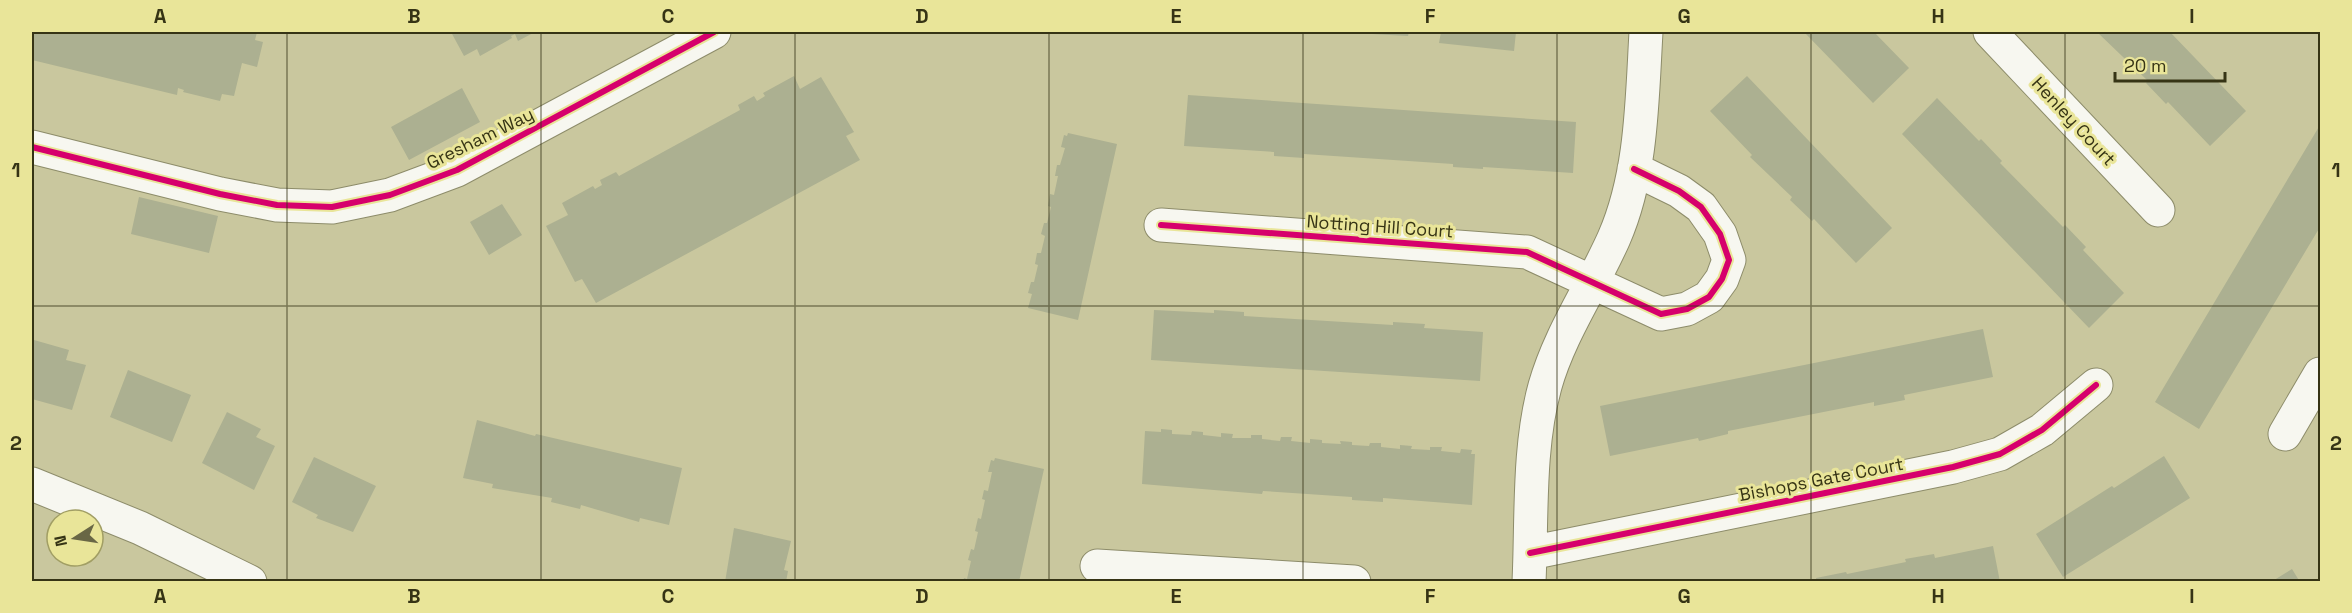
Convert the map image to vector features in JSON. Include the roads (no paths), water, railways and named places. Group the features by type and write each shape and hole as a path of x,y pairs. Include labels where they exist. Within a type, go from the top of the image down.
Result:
{"street":[{"name":"Gresham Way","path":"32,147 220,194 277,205 332,207 390,195 457,170 714,32"},
{"path":"1530,567 1537,422 1559,345 1614,237 1626,206 1634,169 1641,114 1646,32"},
{"name":"Henley Court","path":"1990,32 2158,210"},
{"name":"Notting Hill Court","path":"1161,225 1527,252 1661,314 1688,309 1708,297 1722,279 1729,260 1720,234 1701,207 1679,191 1634,169"},
{"path":"2285,434 2320,374"},
{"name":"Bishops Gate Court","path":"1530,567 2000,454 2042,430 2096,385"},
{"path":"32,484 140,528 250,582"},
{"path":"1097,566 1354,582"}]}
